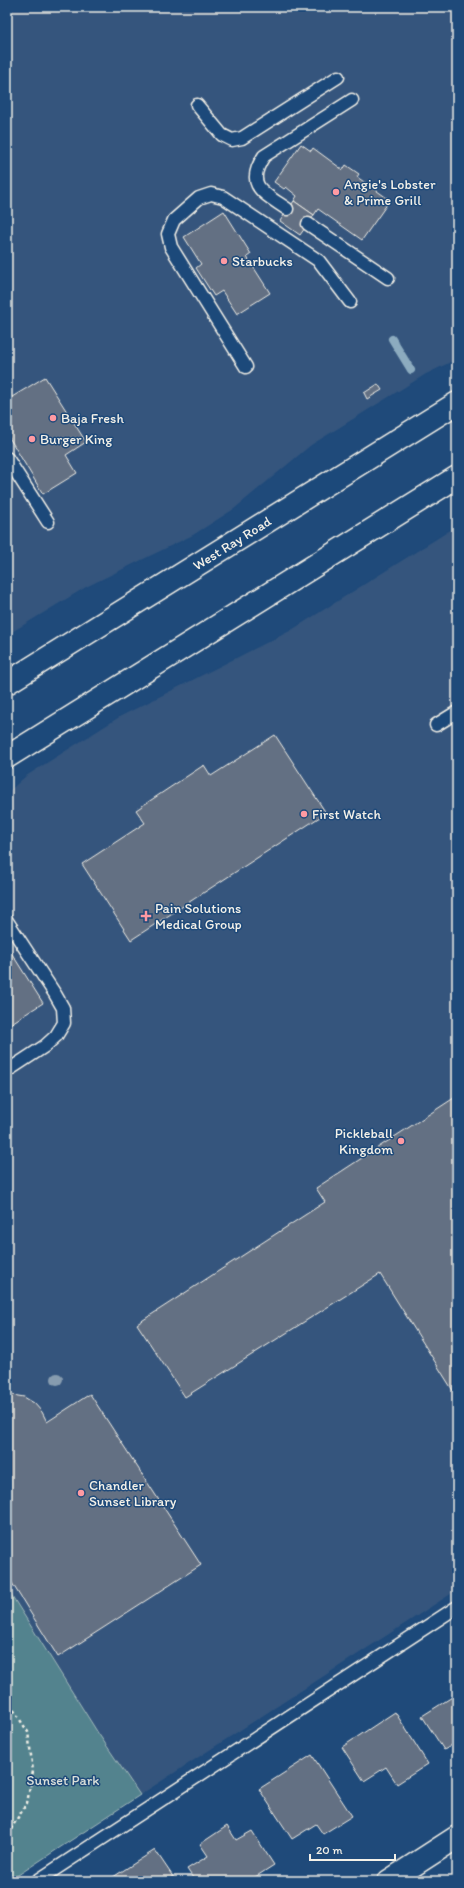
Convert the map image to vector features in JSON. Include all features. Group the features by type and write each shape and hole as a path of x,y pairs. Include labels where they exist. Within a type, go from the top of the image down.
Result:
{"main road":[{"name":"West Ray Road","path":"7,683 457,403"},
{"path":"7,757 457,477"},
{"path":"402,1878 457,1837"}],"lane":[{"path":"197,105 222,135 232,140 242,138 338,77"},
{"path":"287,209 260,190 256,180 257,167 264,156 352,100"},
{"path":"246,367 171,247 168,234 174,220 199,198 211,194 223,197 318,261 350,302"},
{"path":"308,224 388,278"},
{"path":"7,458 48,522"},
{"path":"436,725 457,712"},
{"path":"7,921 64,1008 64,1023 56,1036 45,1046 7,1071"},
{"path":"37,1881 457,1607"}],"path":[{"path":"7,1700 28,1732 33,1771 27,1803 7,1835"}],"shaded area":[{"path":"7,7 448,7 457,22 457,359 426,374 311,445 234,509 193,535 86,587 7,635"},
{"path":"457,526 457,1590 140,1795 98,1733 7,1588 7,793 26,776 121,716 290,631"}],"green space":[{"name":"Sunset Park","path":"7,1588 98,1733 140,1795 9,1881 7,1881"}],"building":[{"name":"Angie's Lobster & Prime Grill","path":"301,144 311,151 313,148 343,170 346,165 359,174 357,177 390,200 362,240 318,209 314,215 294,201 297,196 286,187 284,189 274,182"},
{"path":"294,201 314,215 300,235 280,221"},
{"name":"Starbucks","path":"224,211 251,254 247,257 270,293 237,314 222,291 214,296 196,268 201,264 184,237"},
{"path":"45,377 86,442 66,455 77,473 43,494 7,434 7,400"},
{"path":"378,384 382,390 367,399 364,393"},
{"path":"275,735 326,813 131,940 82,864 145,823 136,810 204,765 211,776"},
{"path":"7,946 43,1003 7,1026"},
{"path":"457,1096 457,1397 380,1274 185,1397 137,1324 325,1202 316,1188"},
{"name":"Chandler Sunset Library","path":"7,1394 24,1397 34,1403 42,1412 47,1422 90,1394 201,1565 58,1657 7,1575"},
{"path":"457,1694 457,1742 444,1750 422,1716"},
{"path":"395,1712 428,1764 397,1784 386,1767 364,1781 342,1747"},
{"path":"312,1755 352,1816 323,1834 316,1824 292,1839 259,1789"},
{"path":"227,1826 236,1840 252,1831 274,1865 249,1881 195,1881 187,1869 208,1856 200,1844"},
{"path":"155,1850 176,1881 107,1881"}],"waterway":[{"path":"392,339 411,370"}],"place":[{"name":"Angie's Lobster & Prime Grill","path":"336,192"},
{"name":"Starbucks","path":"224,261"},
{"name":"Baja Fresh","path":"53,418"},
{"name":"Burger King","path":"32,439"},
{"name":"First Watch","path":"304,814"},
{"name":"Pain Solutions Medical Group","path":"146,916"},
{"name":"Pickleball Kingdom","path":"401,1141"},
{"name":"Chandler Sunset Library","path":"81,1493"}]}
